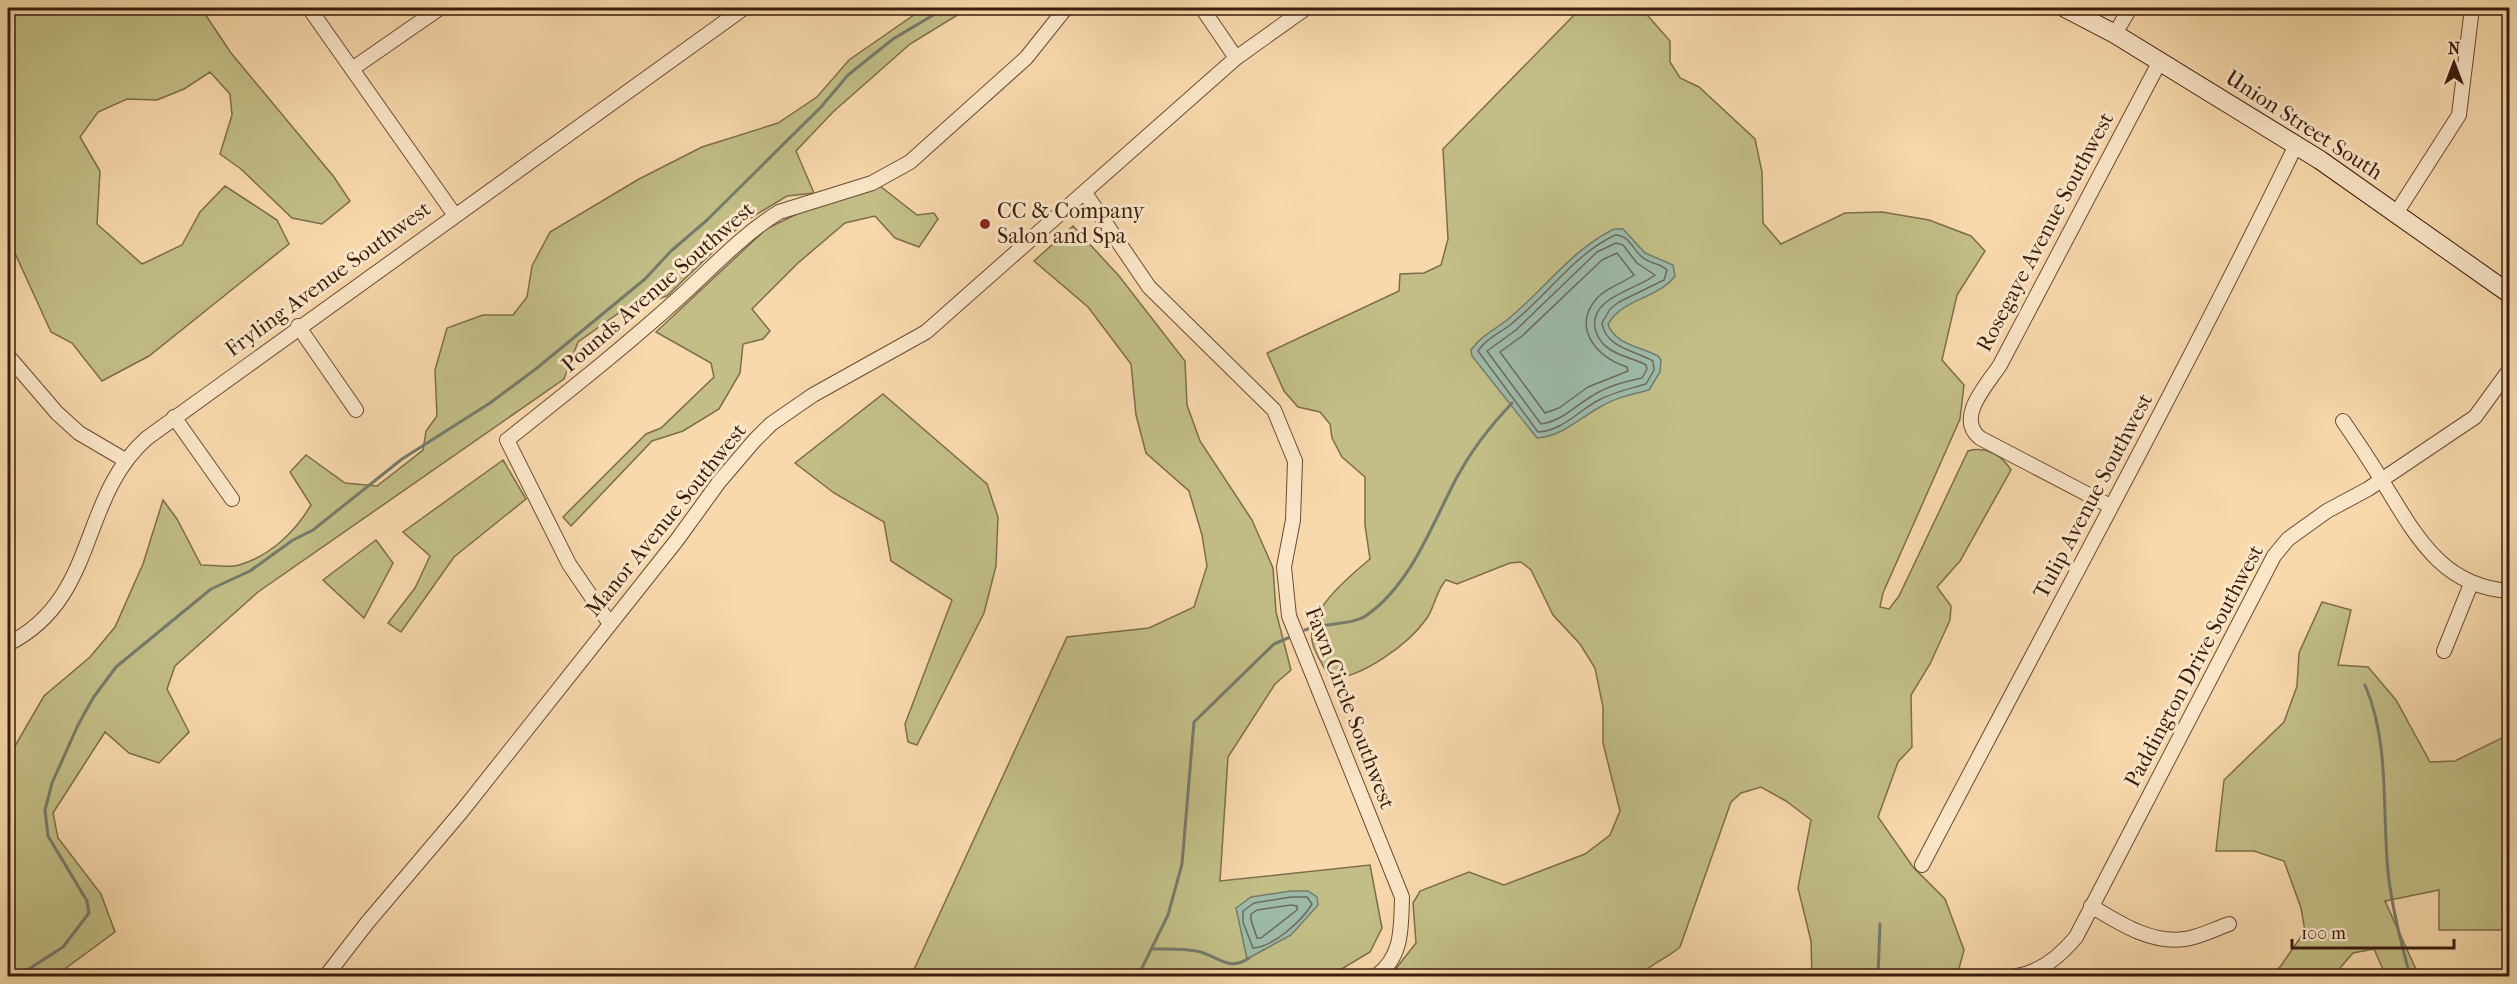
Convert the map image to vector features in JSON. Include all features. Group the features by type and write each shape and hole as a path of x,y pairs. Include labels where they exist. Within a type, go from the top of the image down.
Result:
{"main road":[{"name":"Union Street South","path":"2065,8 2115,34 2296,145 2510,294"}],"street":[{"path":"309,8 454,214"},
{"path":"352,69 440,8"},
{"name":"Fryling Avenue Southwest","path":"8,644 33,630 53,611 65,593 110,486 125,460 138,446 298,326 744,8"},
{"name":"Pounds Avenue Southwest","path":"610,624 564,554 507,440 592,373 683,294 731,248 768,219 796,206 832,197 872,183 910,162 1026,58 1066,8"},
{"path":"1202,8 1236,58"},
{"name":"Manor Avenue Southwest","path":"326,976 610,624 719,482 771,424 813,395 926,332 1236,58 1306,8"},
{"path":"2115,34 2130,8"},
{"path":"2395,215 2458,115 2471,12 2458,8"},
{"name":"Rosegaye Avenue Southwest","path":"2110,506 1980,438 1969,423 1971,412 2000,365 2160,61"},
{"name":"Tulip Avenue Southwest","path":"1922,865 2110,506 2179,382 2296,145"},
{"name":"Fawn Circle Southwest","path":"1085,193 1149,287 1274,410 1295,461 1293,520 1284,567 1289,616 1402,897 1401,941 1386,969 1376,976"},
{"path":"298,326 356,410"},
{"path":"8,356 57,413 79,433 125,460"},
{"name":"Paddington Drive Southwest","path":"2017,976 2036,970 2066,949 2076,937 2274,556 2298,532 2475,417 2510,369"},
{"path":"174,417 232,499"},
{"path":"2343,421 2422,545 2449,569 2471,584 2510,591"},
{"path":"2444,651 2471,584"},
{"path":"2091,906 2121,924 2169,940 2187,939 2229,924"}],"shaded area":[{"path":"8,8 201,8 231,53 334,177 350,201 322,224 292,218 241,169 220,154 232,115 230,94 210,72 184,89 157,100 127,99 98,112 80,137 100,171 97,224 142,264 182,245 200,212 225,186 277,220 289,244 149,356 102,381 72,343 51,332 8,238"},
{"path":"924,8 969,8 910,44 833,112 796,151 814,193 787,196 744,222 667,296 623,310 578,342 564,379 258,592 175,666 167,689 189,732 159,763 129,753 105,732 53,813 58,838 101,894 115,932 55,976 8,976 8,758 44,696 90,657 115,627 143,564 163,500 177,519 201,565 230,566 239,565 261,556 281,542 305,515 311,505 290,472 306,455 345,483 377,486 423,450 426,431 437,416 435,370 447,328 483,315 513,315 527,297 532,266 550,232 639,179 702,147 778,123 817,97 849,60"},
{"path":"1581,8 1641,8 1670,41 1670,62 1680,78 1699,87 1755,139 1762,172 1763,223 1781,244 1845,213 1882,212 1929,220 1971,236 1985,251 1957,295 1942,360 1964,385 1960,419 1883,593 1880,607 1889,609 1899,596 1968,451 1987,451 2003,460 2011,470 1960,561 1937,587 1951,606 1950,620 1930,664 1911,695 1912,747 1898,762 1878,817 1913,867 1945,899 1964,950 1957,976 1812,976 1811,941 1798,888 1811,820 1786,801 1761,787 1741,793 1731,802 1680,947 1640,976 1390,976 1416,943 1413,903 1420,891 1469,872 1504,885 1585,854 1610,835 1620,811 1603,743 1603,707 1595,668 1580,644 1553,615 1531,570 1521,562 1510,563 1457,584 1446,580 1427,618 1409,638 1370,666 1356,673 1330,679 1313,646 1312,629 1323,606 1332,595 1370,559 1365,525 1365,477 1342,457 1332,438 1330,424 1320,412 1298,407 1284,391 1267,353 1399,291 1400,274 1424,273 1441,265 1448,239 1443,149"},
{"path":"880,186 917,215 934,213 938,219 919,247 895,238 875,216 845,223 798,263 752,309 770,331 763,339 743,344 740,373 719,409 683,431 652,441 571,526 563,517 646,434 661,428 714,377 711,363 656,332 766,229 807,209"},
{"path":"1073,226 1119,276 1185,361 1187,405 1200,441 1252,520 1273,568 1276,612 1291,670 1275,684 1228,757 1220,881 1370,865 1382,928 1370,952 1330,976 911,976 1067,637 1149,628 1194,607 1207,566 1202,535 1189,491 1146,453 1136,415 1131,364 1088,307 1034,261"},
{"path":"883,394 987,484 998,517 996,566 984,613 917,745 908,742 905,724 952,600 891,561 884,522 834,493 795,463"},
{"path":"503,460 526,499 454,557 401,632 388,623 415,588 430,556 403,532"},
{"path":"376,540 393,563 364,618 323,580"},
{"path":"2322,602 2351,610 2338,665 2368,667 2396,700 2430,762 2455,761 2502,738 2509,731 2509,930 2439,930 2439,890 2385,901 2419,976 2386,976 2374,949 2353,953 2333,976 2269,976 2280,967 2305,931 2301,908 2284,861 2254,851 2216,851 2224,780 2284,722 2297,686 2299,653"}],"water":[{"path":"1614,229 1623,229 1645,253 1673,265 1675,276 1668,284 1622,309 1608,324 1611,331 1622,341 1658,356 1661,360 1660,372 1649,390 1612,401 1555,434 1537,438 1472,356 1471,350 1483,337 1507,320 1584,248"},
{"path":"1308,891 1317,897 1318,905 1291,935 1247,959 1236,908 1251,897"}],"waterway":[{"path":"18,976 63,947 89,913 87,901 48,836 45,810 52,783 78,725 93,698 116,667 211,589 250,571 293,540 313,530 402,459 490,403 537,368 645,279 671,251 706,221 821,107 848,75 893,39 945,8"},
{"path":"1305,630 1361,618 1383,602 1397,587 1420,552 1457,477 1489,429 1512,403"},
{"path":"1138,976 1168,915 1182,864 1194,722 1274,644 1288,638"},
{"path":"2365,685 2373,707 2382,753 2388,872 2397,925 2410,976"},
{"path":"1878,976 1880,924"},
{"path":"1152,949 1196,951 1235,964 1249,958"}],"place":[{"name":"CC & Company Salon and Spa","path":"985,224"}]}
